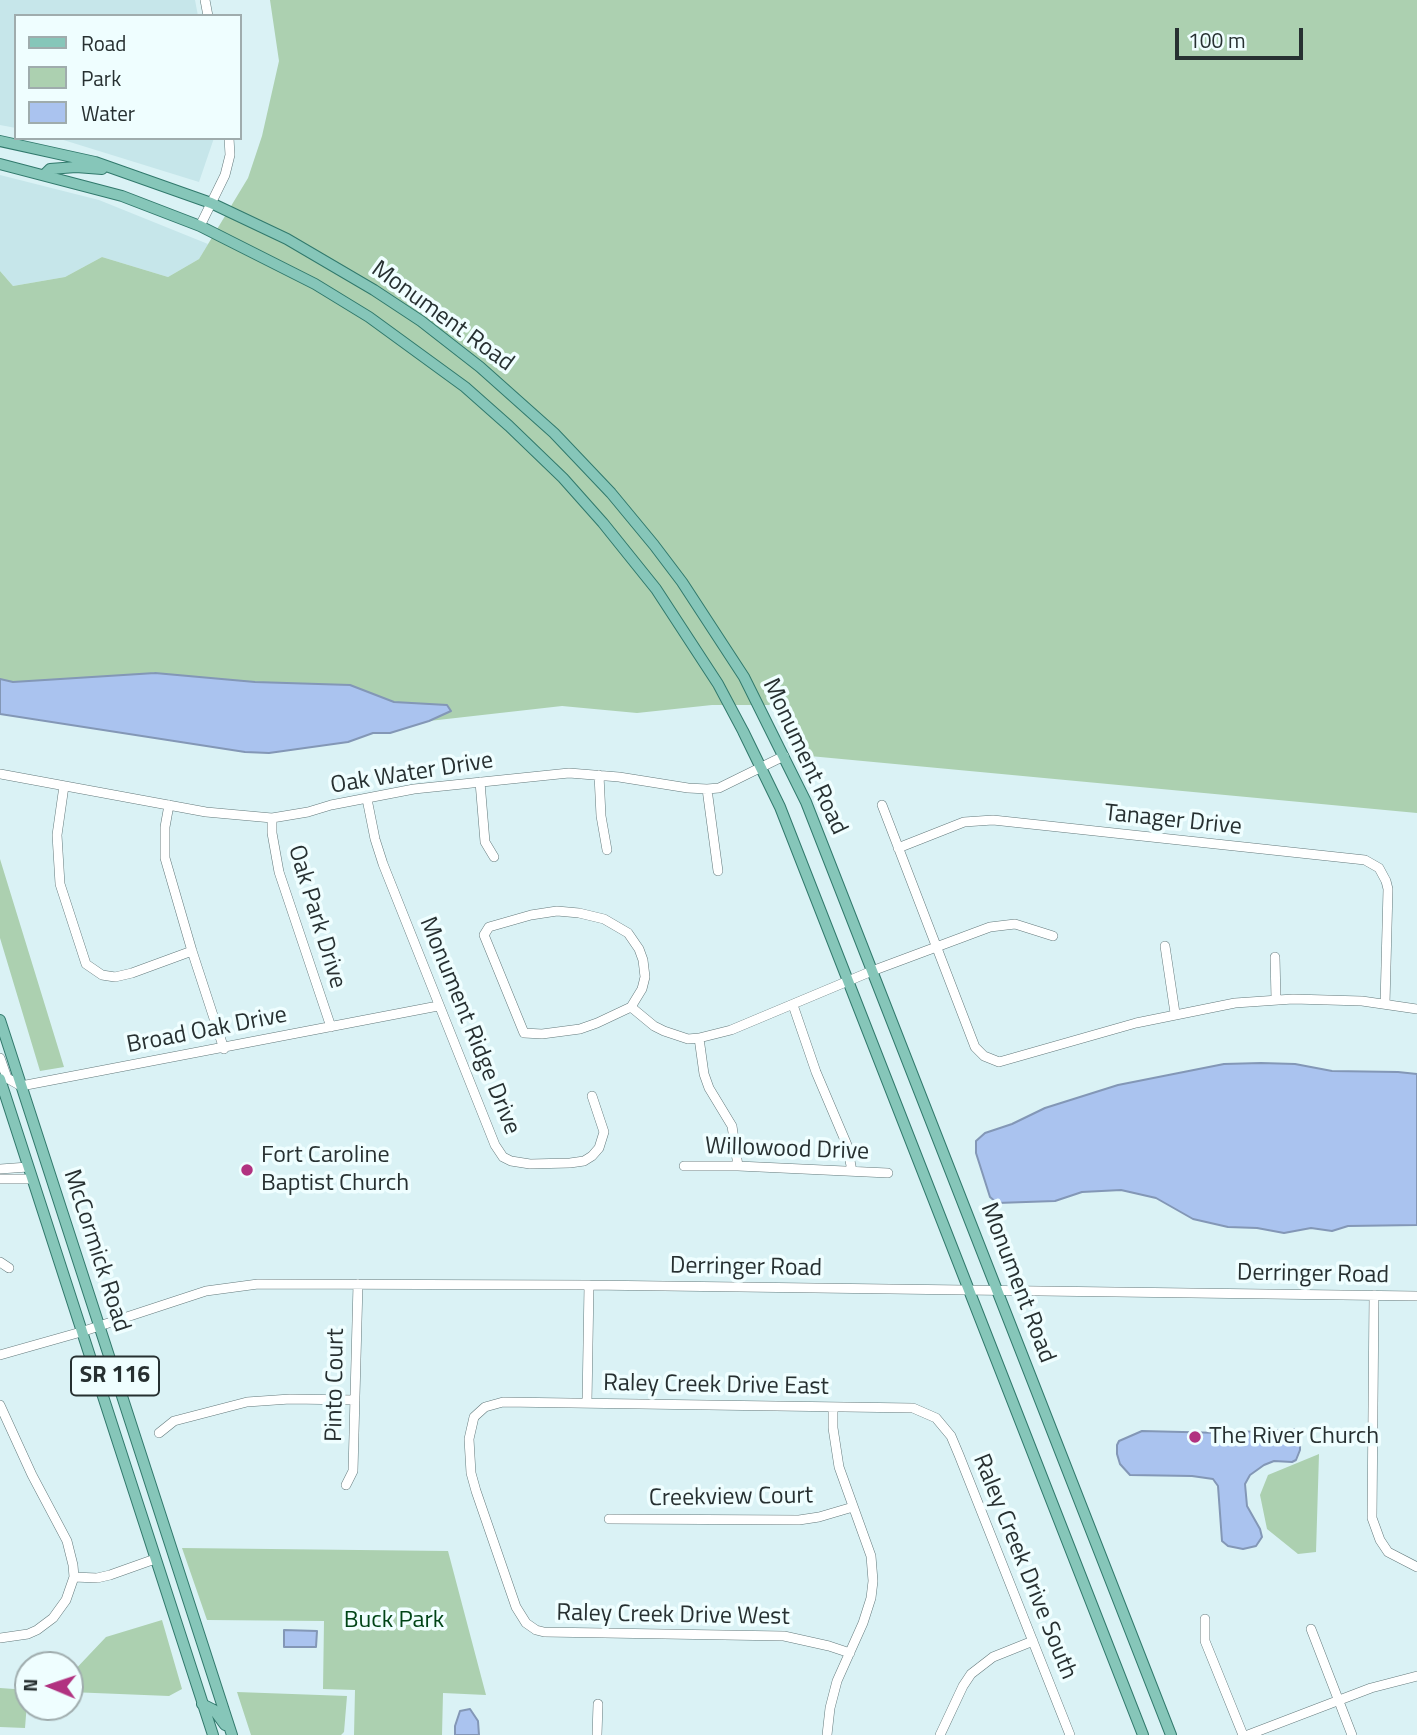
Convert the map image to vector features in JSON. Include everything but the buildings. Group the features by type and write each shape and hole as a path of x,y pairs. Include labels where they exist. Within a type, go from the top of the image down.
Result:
{"main road":[{"name":"Monument Road","path":"0,141 70,155 130,173 211,203 308,251 421,321 480,367 554,433 618,501 682,582 744,677 806,803 1171,1735"},
{"name":"Monument Road","path":"0,164 122,196 200,226 315,284 369,317 465,387 518,435 563,478 656,589 718,684 780,807 1143,1735"},
{"path":"44,175 50,169 76,167 130,173"},
{"name":"McCormick Road","path":"0,1020 232,1734"},
{"name":"McCormick Road","path":"0,1079 213,1735"},
{"path":"202,1704 214,1710 232,1734"}],"street":[{"path":"200,226 225,175 230,155 229,140"},
{"name":"Oak Water Drive","path":"0,774 230,816 272,818 414,789 569,773 707,789 719,788 784,756"},
{"path":"599,775 601,816 607,850"},
{"path":"480,782 485,842 494,857"},
{"path":"64,786 58,817 57,854 60,884 86,964 95,972 115,977 192,951"},
{"path":"707,789 718,871"},
{"name":"Monument Ridge Drive","path":"367,799 383,864 438,1006 495,1145 503,1157 530,1164 570,1163 584,1161 592,1156 600,1148 604,1132 592,1096"},
{"path":"169,805 165,827 165,858 224,1049"},
{"path":"882,805 975,1047 984,1056 999,1062 1105,1031 1224,1004 1276,999 1385,1004 1417,1009"},
{"name":"Oak Park Drive","path":"272,818 279,872 331,1027"},
{"name":"Tanager Drive","path":"898,848 964,822 993,820 1365,860 1379,868 1386,881 1385,1004"},
{"path":"557,911 604,919 619,926 634,940 643,960 643,982 631,1007 580,1029 542,1034 524,1033 484,935 489,927 557,911"},
{"path":"631,1007 664,1031 688,1039 699,1038 731,1030 872,971 1002,925 1028,927 1053,936"},
{"path":"1165,946 1175,1013"},
{"path":"1275,957 1276,999"},
{"path":"793,1005 816,1072 847,1145 852,1171"},
{"name":"Broad Oak Drive","path":"21,1086 438,1006"},
{"path":"699,1038 704,1074 709,1088 732,1126 738,1166"},
{"path":"0,1058 7,1078 21,1086"},
{"name":"Willowood Drive","path":"684,1166 888,1173"},
{"path":"0,1168 30,1173"},
{"path":"0,1179 30,1173"},
{"path":"0,1262 9,1268"},
{"name":"Derringer Road","path":"0,1355 81,1332 183,1297 230,1286 281,1283 1417,1296"},
{"name":"Pinto Court","path":"346,1485 353,1471 358,1284"},
{"path":"587,1403 589,1285"},
{"path":"1374,1295 1372,1518 1383,1544 1398,1559 1417,1567"},
{"path":"159,1433 174,1421 247,1402 290,1399 355,1400"},
{"name":"Raley Creek Drive East","path":"536,1630 526,1623 516,1607 471,1474 471,1423 485,1407 493,1404 587,1403 833,1406 913,1408 936,1418"},
{"path":"0,1405 67,1541 74,1577 66,1600 53,1618 28,1634 0,1638"},
{"path":"827,1735 837,1681 871,1598 873,1581 871,1556 839,1467 833,1428 833,1406"},
{"name":"Raley Creek Drive South","path":"936,1418 951,1436 1070,1735"},
{"name":"Creekview Court","path":"609,1519 799,1520 829,1515 853,1507"},
{"path":"74,1577 97,1578 155,1559"},
{"path":"1205,1619 1205,1641 1243,1735"},
{"path":"1311,1629 1353,1735"},
{"name":"Raley Creek Drive West","path":"536,1630 784,1636 850,1653"},
{"path":"940,1735 971,1674 993,1657 1033,1641"},
{"path":"1248,1735 1392,1681 1417,1676"},
{"path":"597,1735 598,1704"}],"shaded area":[{"path":"0,0 195,0 198,14 14,14 14,128 0,125"},
{"path":"63,140 213,140 199,182"},
{"path":"0,175 99,200 208,244 199,259 168,277 102,257 65,277 13,286 0,271"}],"green space":[{"path":"270,0 1417,0 1417,813 799,755 775,705 712,705 637,713 562,706 429,721 450,711 447,705 394,702 350,685 255,682 13,682 0,679 0,271 13,286 65,277 102,257 168,277 199,259 248,178 262,136 279,61"},
{"path":"0,859 64,1067 40,1071 0,938"},
{"path":"1319,1454 1316,1552 1298,1554 1267,1529 1260,1495 1268,1475"},
{"name":"Buck Park","path":"182,1548 448,1551 486,1695 443,1693 442,1735 354,1735 355,1690 323,1689 324,1621 207,1620"},
{"path":"162,1620 182,1689 169,1696 84,1693 84,1660 106,1637"},
{"path":"0,1688 14,1689 14,1721 26,1721 25,1728 0,1727"},
{"path":"237,1692 347,1696 344,1732 341,1735 251,1735"}],"water":[{"path":"155,673 255,682 350,685 394,702 447,705 451,711 390,733 373,733 348,742 269,753 245,752 0,714 0,679 13,682"},
{"path":"1224,1064 1295,1064 1332,1071 1417,1074 1417,1225 1348,1226 1332,1231 1311,1228 1284,1233 1228,1227 1193,1219 1156,1198 1121,1190 1082,1192 1055,1201 997,1203 990,1197 976,1153 976,1141 985,1133 1045,1108 1118,1085"},
{"path":"1296,1429 1300,1431 1300,1450 1296,1460 1274,1461 1264,1465 1250,1475 1245,1484 1247,1506 1262,1537 1256,1546 1243,1549 1228,1546 1222,1541 1218,1486 1213,1479 1130,1475 1120,1464 1117,1454 1119,1441 1142,1431 1223,1433"},
{"path":"284,1630 317,1631 316,1647 284,1647"},
{"path":"470,1709 478,1721 479,1735 455,1735 460,1711"}],"place":[{"name":"Fort Caroline Baptist Church","path":"247,1170"},
{"name":"The River Church","path":"1195,1437"}]}
